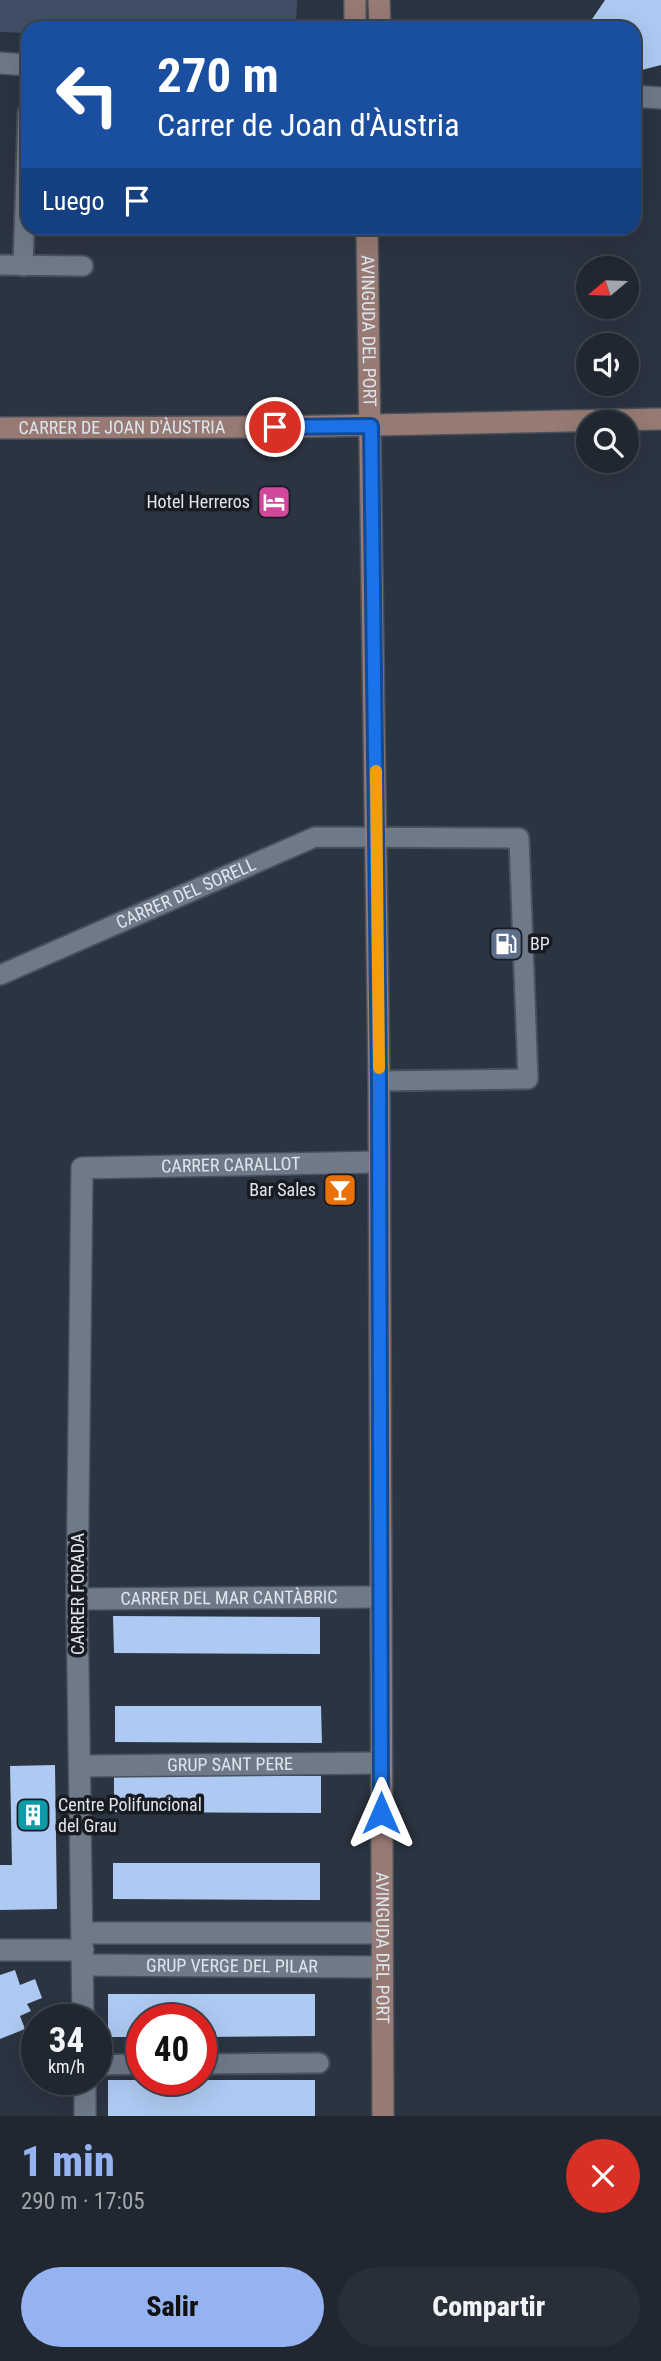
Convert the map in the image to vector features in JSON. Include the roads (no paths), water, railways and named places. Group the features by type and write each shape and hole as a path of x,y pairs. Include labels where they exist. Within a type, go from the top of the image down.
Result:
{"street":[{"path":"355,0 355,21"},
{"path":"379,0 380,21"},
{"path":"0,63 21,64"},
{"path":"641,97 661,98"},
{"name":"AVINGUDA DEL PORT","path":"367,235 379,1081 383,2116"},
{"name":"CARRER DE JOAN D'ÀUSTRIA","path":"0,428 371,426 661,419"},
{"name":"CARRER CARALLOT","path":"82,1168 379,1162"},
{"name":"CARRER FORADA","path":"82,1168 77,1599 83,2004"},
{"name":"CARRER DEL MAR CANTÀBRIC","path":"77,1599 380,1597"},
{"name":"GRUP SANT PERE","path":"80,1766 381,1763"},
{"path":"0,1950 83,1949 382,1933"},
{"name":"GRUP VERGE DEL PILAR","path":"83,1949 382,1967"},
{"path":"85,2095 85,2116"}],"lane":[{"path":"23,266 24,235"},
{"path":"0,265 83,267"},
{"name":"CARRER DEL SORELL","path":"0,975 314,836 519,838 528,1079 379,1081"},
{"path":"217,2064 318,2063"}],"place":[{"name":"Hotel Herreros","path":"274,502"},
{"name":"BP","path":"506,944"},
{"name":"Bar Sales","path":"340,1190"},
{"name":"Centre Polifuncional del Grau","path":"33,1815"}]}
